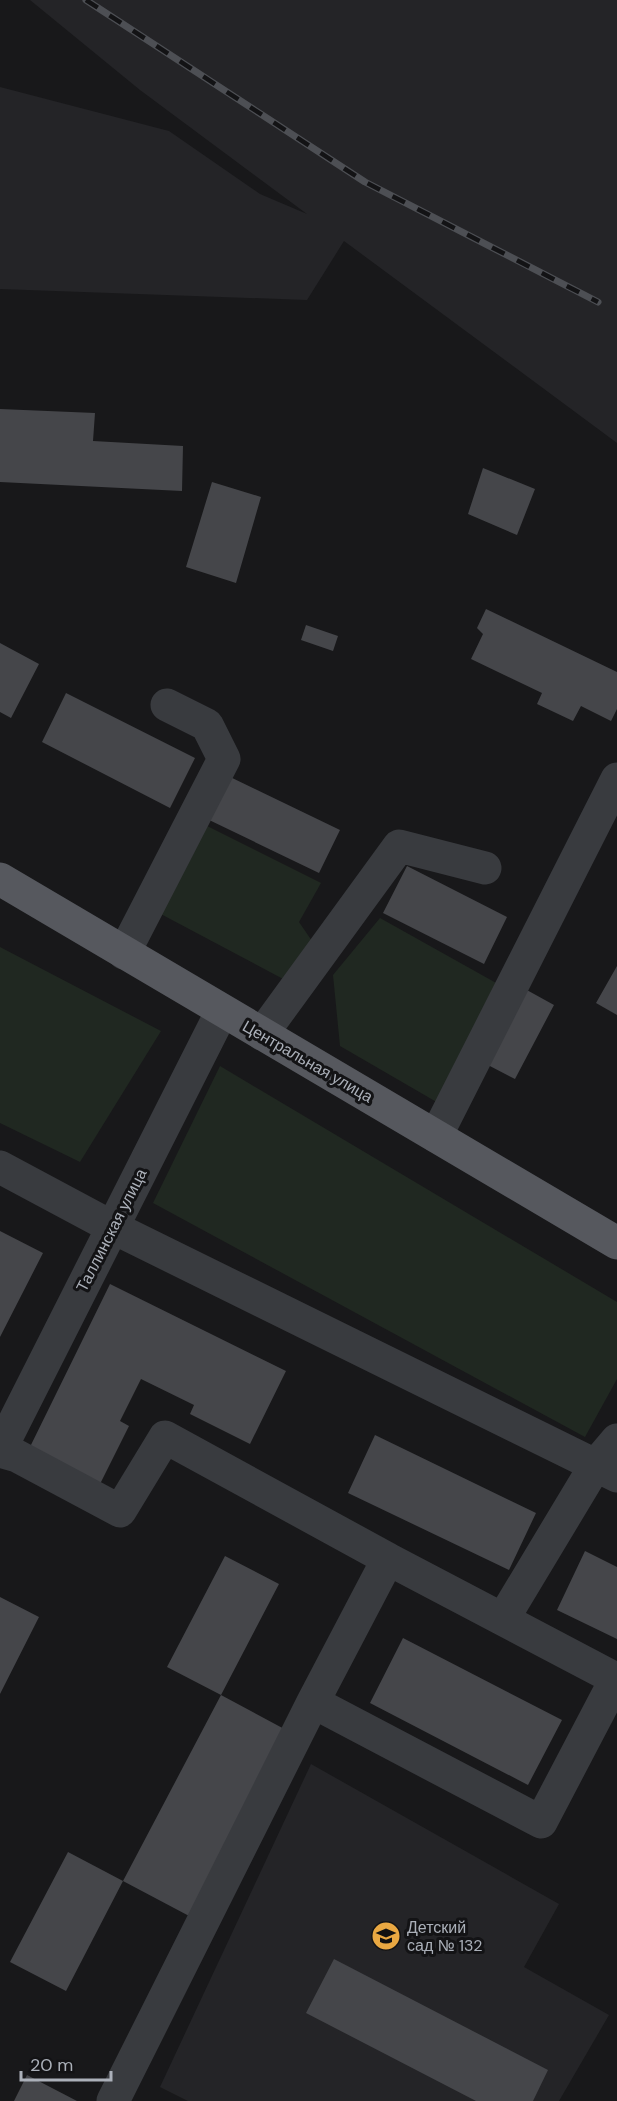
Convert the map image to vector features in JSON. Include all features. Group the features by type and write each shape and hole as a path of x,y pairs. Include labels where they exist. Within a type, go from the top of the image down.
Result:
{"main road":[{"name":"Центральная улица","path":"0,879 617,1243"}],"street":[{"path":"124,953 224,759 207,726 167,705"},
{"path":"436,1136 617,779"},
{"path":"262,1034 399,846 486,868"},
{"name":"Таллинская улица","path":"0,1450 222,1011"},
{"path":"0,1167 112,1227 606,1471"},
{"path":"0,1450 17,1456 120,1511 165,1437 388,1559 616,1679 541,1822 313,1702"},
{"path":"502,1619 606,1471 617,1440"},
{"path":"113,2101 313,1702 388,1559"}],"shaded area":[{"path":"30,0 617,0 617,443 344,241 307,300 0,289 0,87 169,131 260,194 307,214 140,90"},
{"path":"201,823 321,883 299,922 312,941 285,980 157,912"},
{"path":"380,918 498,984 440,1104 340,1046 333,975"},
{"path":"0,947 161,1031 80,1162 0,1123"},
{"path":"220,1066 617,1302 617,1379 585,1437 153,1203"},
{"name":"Детский сад № 132","path":"311,1764 559,1904 524,1967 609,2015 559,2101 188,2101 160,2087"}],"building":[{"path":"0,409 95,413 93,441 183,446 182,491 0,482"},
{"path":"483,468 535,489 517,535 468,514"},
{"path":"212,482 261,497 236,583 186,567"},
{"path":"486,609 617,672 617,709 611,721 581,706 573,721 537,704 542,693 471,659 483,634 477,628"},
{"path":"306,625 338,636 333,651 301,640"},
{"path":"0,643 39,664 11,718 0,712"},
{"path":"66,693 195,758 170,808 42,742"},
{"path":"226,775 340,830 319,873 205,818"},
{"path":"407,866 507,917 484,964 383,913"},
{"path":"617,966 617,1015 596,1003"},
{"path":"525,989 554,1005 515,1079 486,1064"},
{"path":"0,1231 43,1253 0,1337"},
{"path":"110,1284 286,1371 250,1444 190,1414 194,1405 141,1379 120,1421 129,1426 99,1486 28,1451"},
{"path":"375,1435 536,1513 509,1570 348,1493"},
{"path":"585,1551 617,1567 617,1639 557,1610"},
{"path":"225,1556 279,1584 221,1695 167,1667"},
{"path":"0,1597 39,1617 0,1694"},
{"path":"403,1638 562,1720 528,1785 370,1703"},
{"path":"221,1695 288,1731 191,1917 123,1881"},
{"path":"68,1852 123,1881 66,1991 10,1962"},
{"path":"334,1959 548,2070 533,2101 476,2101 306,2013"},
{"path":"27,2075 77,2101 14,2101"}],"railway":[{"path":"86,0 365,182 598,302"}],"place":[{"name":"Детский сад № 132","path":"386,1936"}]}
